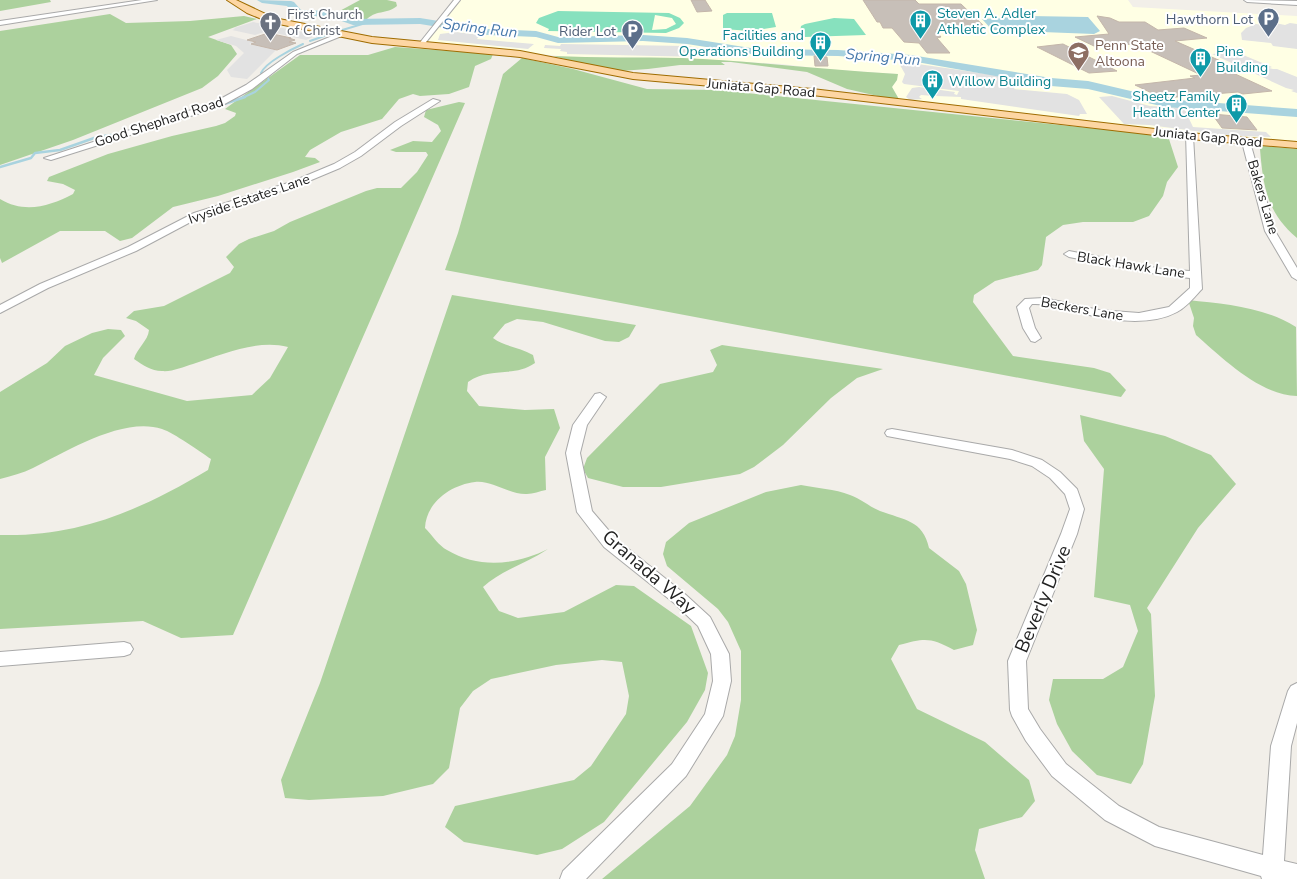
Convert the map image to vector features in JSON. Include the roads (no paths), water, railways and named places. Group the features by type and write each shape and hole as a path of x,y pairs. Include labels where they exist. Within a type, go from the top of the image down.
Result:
{"main road":[{"name":"Juniata Gap Road","path":"232,0 250,11 265,17 342,34 420,46 520,54 661,80 819,93 1190,136 1297,145"}],"street":[{"path":"0,22 154,0"},
{"path":"420,46 457,0"},
{"path":"1247,0 1297,3"},
{"name":"Good Shephard Road","path":"48,158 216,106 249,87 295,53 342,34"},
{"name":"Ivyside Estates Lane","path":"0,310 44,286 132,249 197,216 294,184 336,166 358,154 398,124 436,101"},
{"name":"Beckers Lane","path":"1035,338 1029,328 1023,306 1029,301 1040,300 1112,315 1132,317 1170,310 1196,290 1190,136"},
{"name":"Bakers Lane","path":"1246,142 1270,231 1297,277"},
{"name":"Black Hawk Lane","path":"1069,254 1162,272 1194,275"},
{"name":"Granada Way","path":"571,879 679,770 714,716 722,681 720,654 704,622 680,599 610,543 585,512 573,453 580,425 600,397"},
{"name":"Beverly Drive","path":"892,433 1012,455 1038,463 1055,475 1072,492 1077,509 1069,534 1017,661 1019,710 1033,735 1059,770 1112,812 1156,836 1272,874 1297,875"},
{"path":"0,659 54,656 124,648"},
{"path":"1272,874 1281,746 1297,691"}],"water":[{"path":"1029,16 1088,17 1100,31 1094,34 992,30 982,19"}],"waterway":[{"name":"Spring Run","path":"262,0 291,4 298,13 331,14 353,22 420,21 488,32 536,34 558,40 643,38 687,41 757,52 838,53 911,58 1051,82 1088,85 1165,103 1297,113"},
{"path":"339,31 369,22"},
{"path":"310,41 330,34"},
{"path":"261,73 274,60 303,44"},
{"path":"242,98 255,92 269,80 267,77"},
{"path":"192,115 245,97"},
{"path":"0,167 31,158 35,153 60,150 97,137 111,135"}],"place":[{"name":"Hawthorn Lot","path":"1269,38"},
{"name":"Steven A. Adler Athletic Complex","path":"921,40"},
{"name":"First Church of Christ","path":"271,41"},
{"name":"Rider Lot","path":"632,50"},
{"name":"Facilities and Operations Building","path":"820,62"},
{"name":"Penn State Altoona","path":"1079,72"},
{"name":"Pine Building","path":"1200,78"},
{"name":"Willow Building","path":"933,100"},
{"name":"Sheetz Family Health Center","path":"1236,123"}]}
